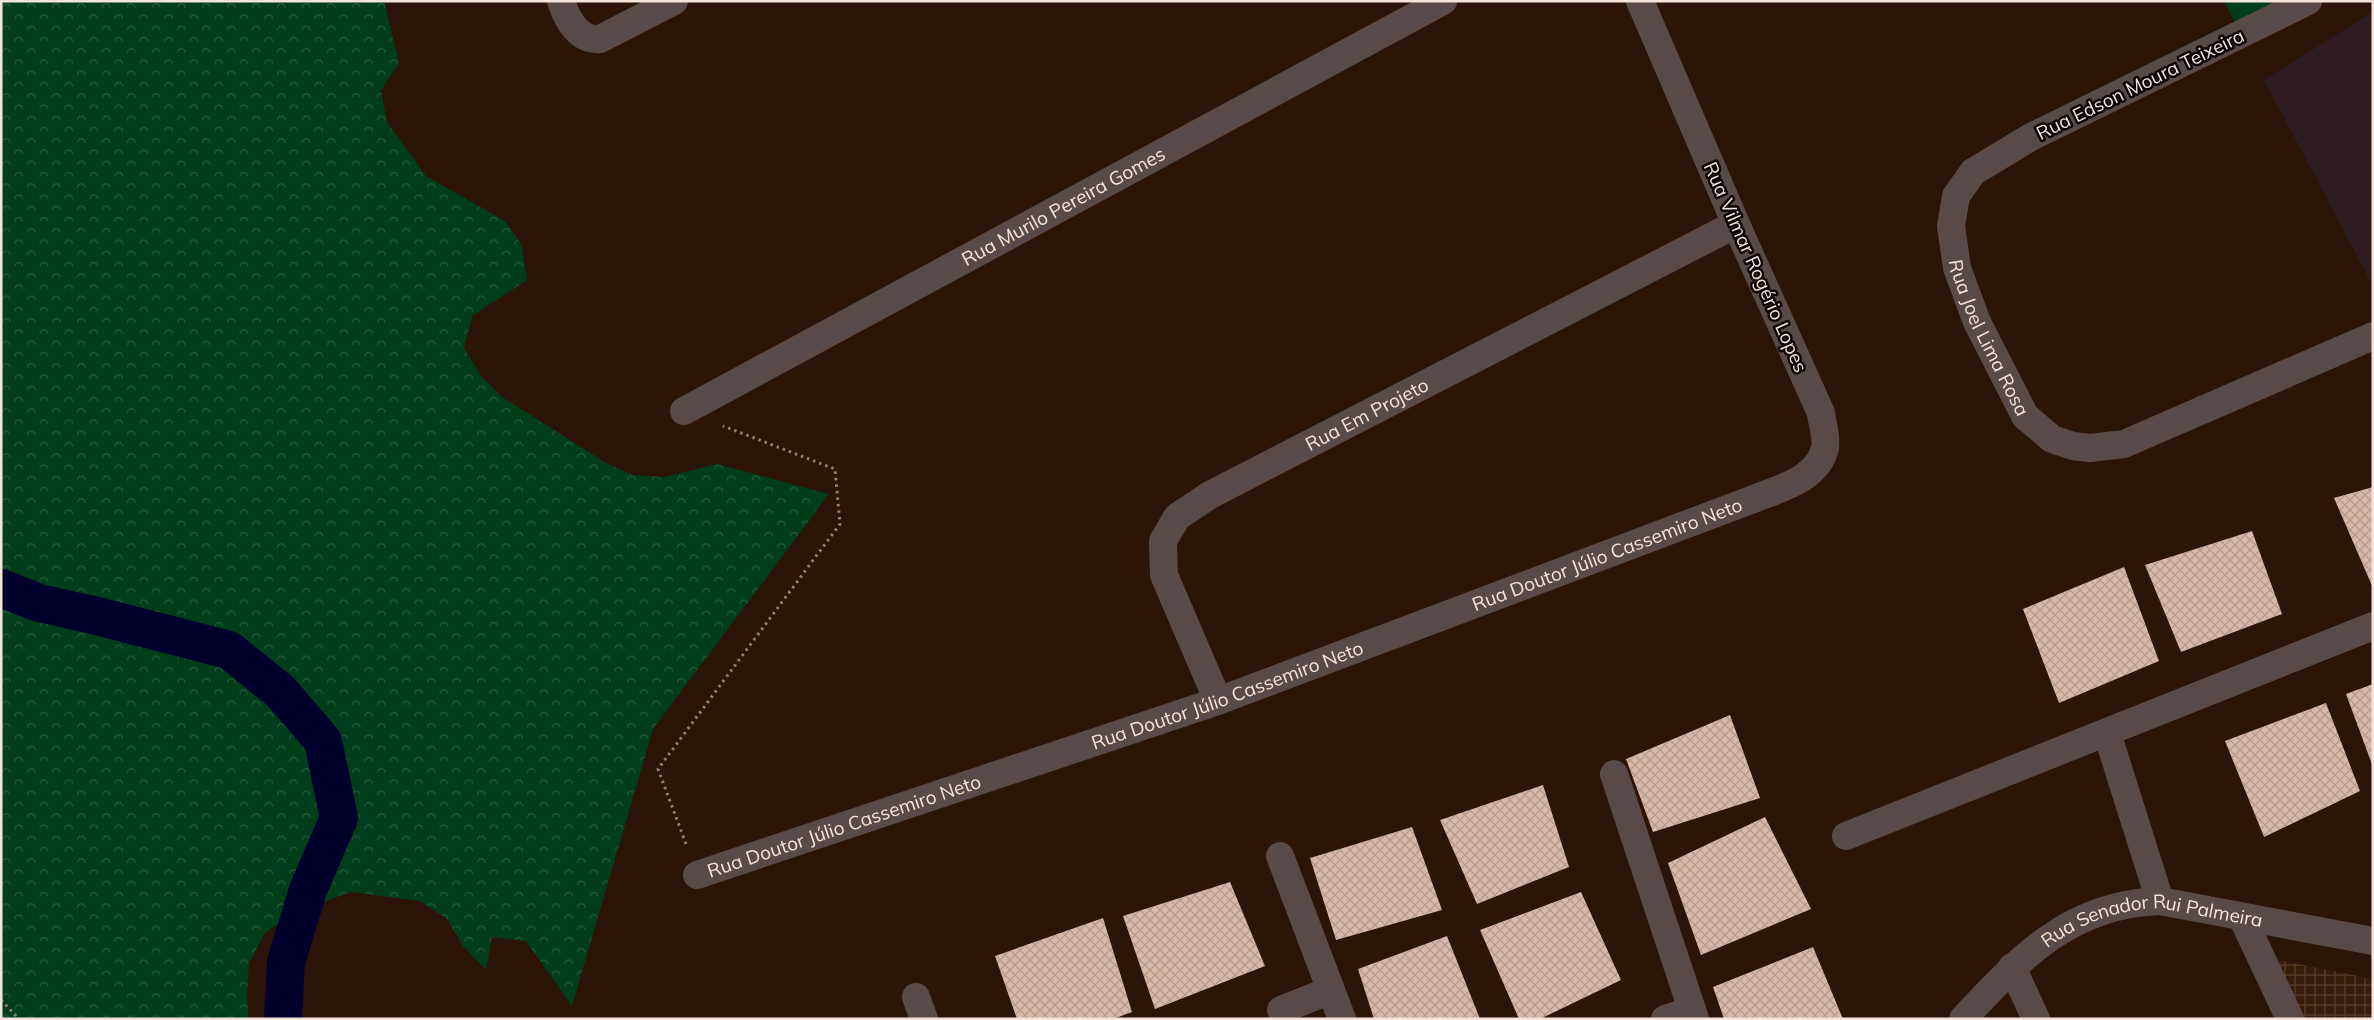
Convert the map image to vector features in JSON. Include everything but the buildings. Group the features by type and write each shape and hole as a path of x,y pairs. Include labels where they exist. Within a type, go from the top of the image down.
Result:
{"street":[{"path":"561,1 564,11 583,36 591,40 600,38 674,1"},
{"name":"Rua Murilo Pereira Gomes","path":"684,411 1443,1"},
{"name":"Rua Vilmar Rogério Lopes","path":"1640,1 1736,224 1821,413 1825,447 1817,466 1801,479 1751,500"},
{"name":"Rua Edson Moura Teixeira","path":"1973,172 2031,138 2308,1"},
{"name":"Rua Joel Lima Rosa","path":"1973,172 1956,196 1951,226 1957,268 1977,322 2026,416 2052,440 2090,448 2124,444 2373,336"},
{"name":"Rua Em Projeto","path":"1218,701 1164,575 1163,541 1177,517 1210,495 1736,224"},
{"name":"Rua Doutor Júlio Cassemiro Neto","path":"697,875 1218,701 1751,500"},
{"path":"1846,836 2373,626"},
{"path":"2107,733 2160,901"},
{"path":"1614,774 1694,1014 1665,1019"},
{"path":"1280,856 1342,1019"},
{"name":"Rua Senador Rui Palmeira","path":"1964,1019 2012,967 2050,937 2103,909 2136,902 2160,901 2373,941"},
{"path":"2242,917 2290,1019"},
{"path":"2012,967 2036,1019"},
{"path":"1275,1016 1331,990"}],"path":[{"path":"684,411 835,469 840,524 658,769 697,875"},
{"path":"1,1000 19,1019"}],"shaded area":[{"path":"2373,12 2373,286 2264,80"},
{"path":"2274,959 2373,979 2373,1019 2303,1019"}],"green space":[{"path":"1,1 384,1 399,63 381,90 387,122 426,176 505,221 522,245 527,280 472,316 464,348 481,376 502,397 606,463 633,475 665,477 717,464 829,494 653,729 572,1006 526,941 492,937 486,970 463,946 446,918 419,901 351,892 292,913 265,933 249,963 248,1019 1,1019"},
{"path":"2224,1 2293,1 2239,30"}],"waterway":[{"path":"1,588 39,603 229,650 281,692 323,741 339,818 308,890 286,962 283,1019"}]}
